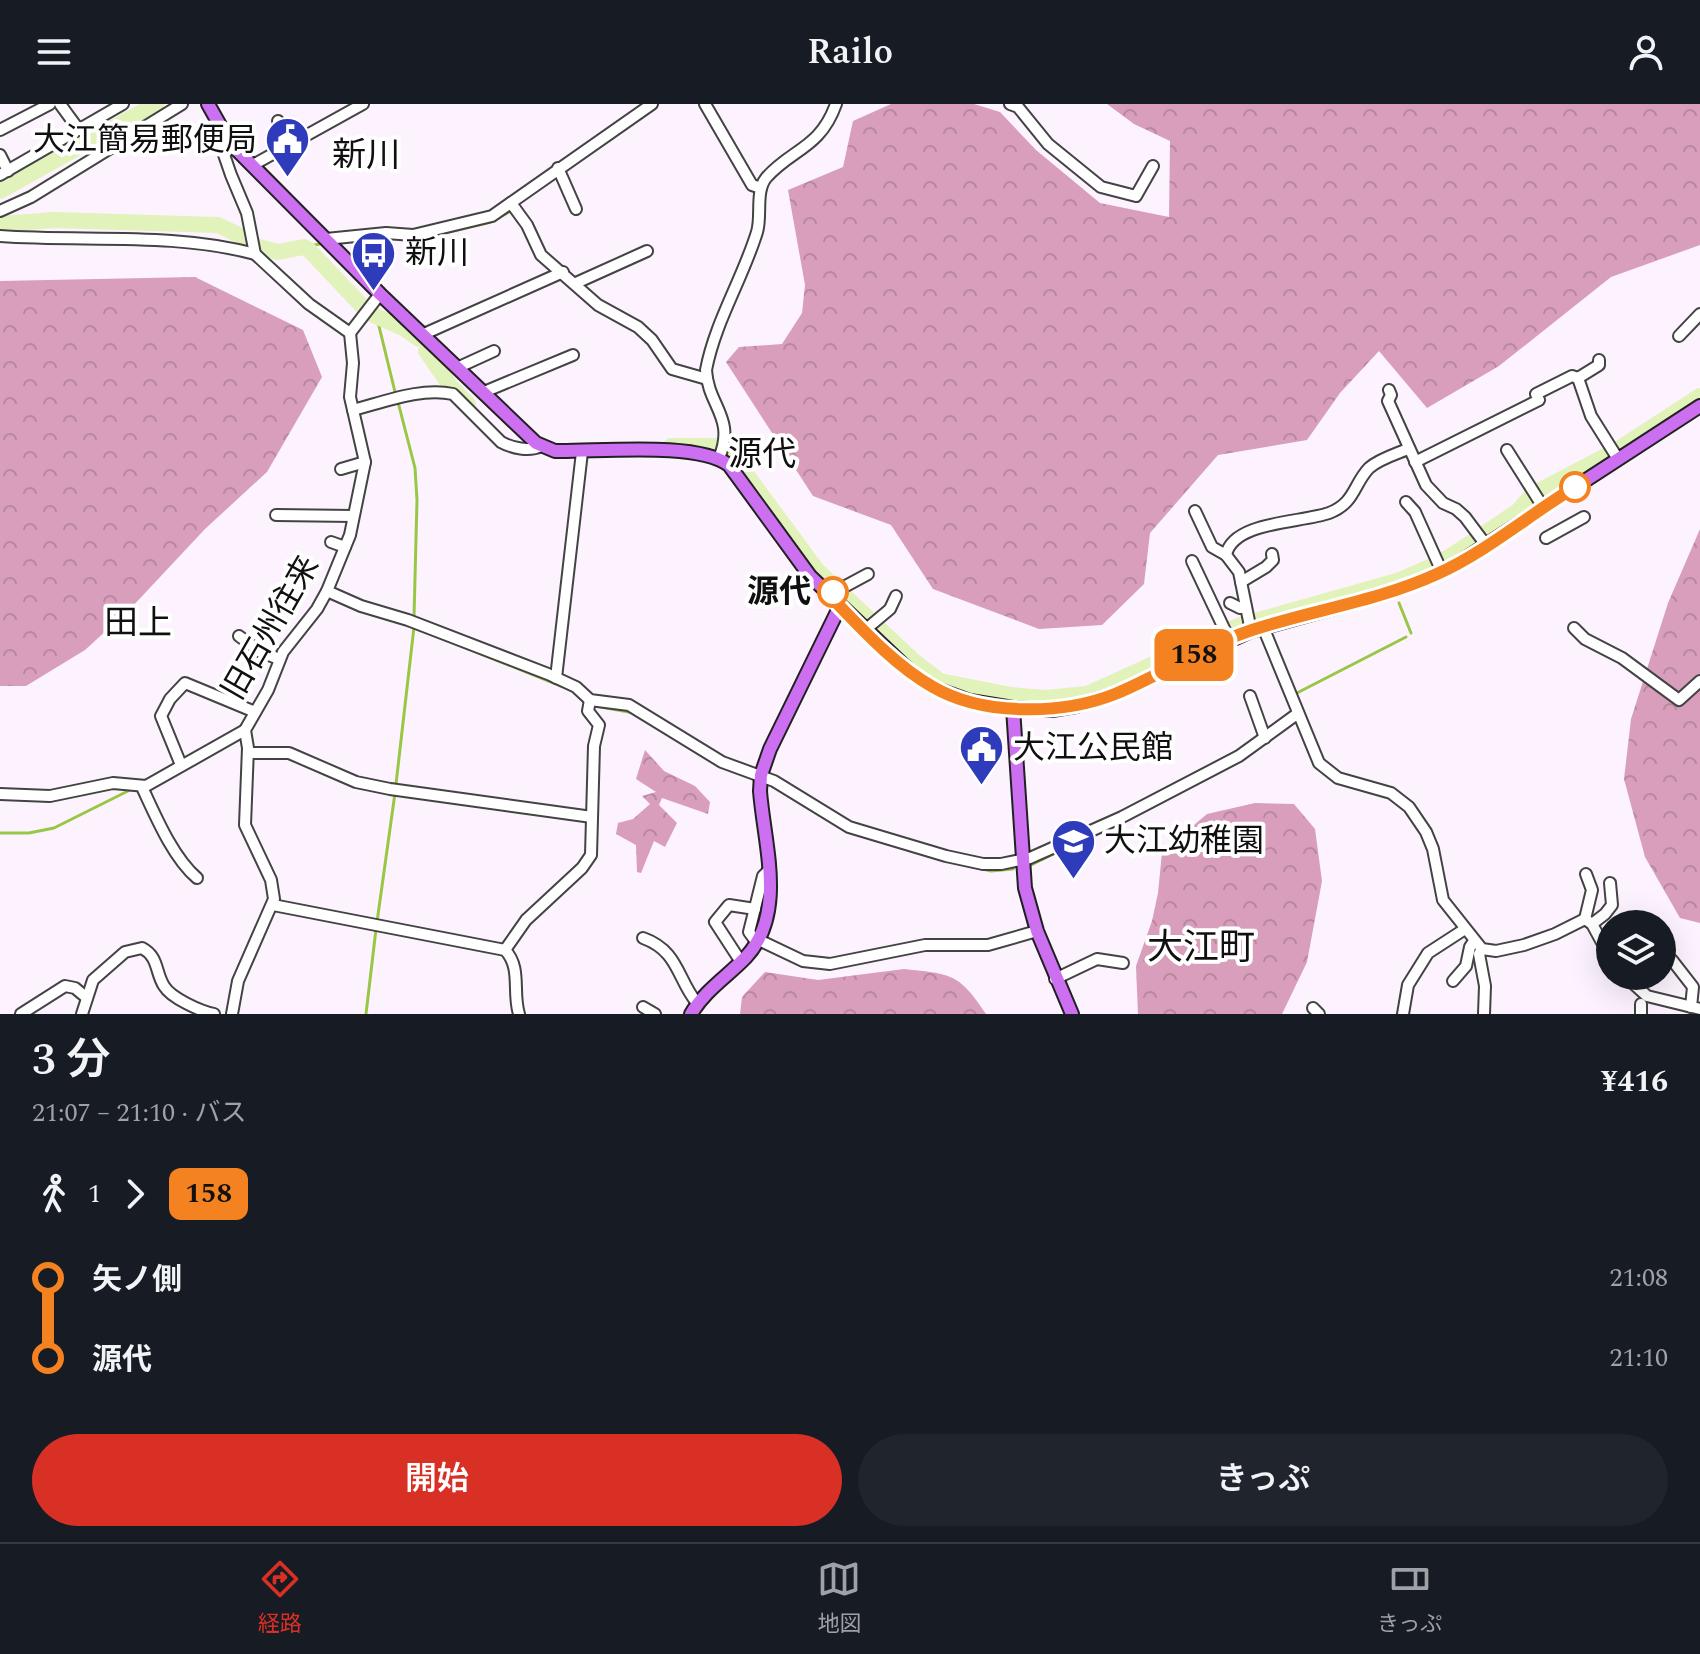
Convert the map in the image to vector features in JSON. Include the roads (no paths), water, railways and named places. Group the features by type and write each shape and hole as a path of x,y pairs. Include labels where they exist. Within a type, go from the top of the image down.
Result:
{"main road":[{"path":"208,104 230,143 380,294 541,446 555,451 689,452 719,458 729,465 810,576 835,591 840,606 871,624 914,675 934,688 970,701 1052,710 1092,702 1229,639 1388,593 1486,545 1700,406"},
{"path":"694,1008 758,942 769,911 761,775 770,749 840,606"},
{"path":"1013,708 1025,888 1037,931 1072,1014"}],"street":[{"path":"0,130 50,104"},
{"path":"60,104 79,130"},
{"path":"0,155 4,173 123,104"},
{"path":"0,211 31,197 182,104"},
{"path":"253,165 363,104"},
{"path":"326,239 386,233 413,235 492,216 652,104"},
{"path":"705,104 752,185 761,188"},
{"path":"719,458 726,432 707,379 708,361 756,234 761,188 765,180 821,132 836,104"},
{"path":"1010,104 1018,107 1048,144 1104,189 1136,196 1153,166"},
{"path":"278,121 290,145"},
{"path":"217,124 221,146 247,213 255,254"},
{"path":"558,168 576,209"},
{"path":"511,203 527,225 541,255 598,305 638,327 652,340 672,369 707,379"},
{"path":"0,236 59,241 195,242 255,254 309,304 350,333 380,294"},
{"path":"576,283 647,251"},
{"path":"424,334 563,272"},
{"path":"1679,336 1700,314"},
{"name":"旧石州往来","path":"273,905 271,880 245,825 248,753 245,730 268,690 279,659 327,591 345,547 365,462 350,390 353,363 350,333"},
{"path":"459,367 494,351"},
{"path":"484,392 573,355"},
{"path":"1578,378 1599,365 1599,360"},
{"path":"1415,462 1539,400 1536,394 1572,376 1578,378"},
{"path":"1578,378 1591,416 1618,459"},
{"path":"1389,390 1391,395 1388,401 1426,485 1443,503 1465,517 1486,545"},
{"path":"353,410 419,394 447,392 453,394 509,447 528,449 541,446"},
{"path":"1226,555 1228,546 1243,534 1333,511 1352,497 1370,467 1408,449"},
{"path":"1507,450 1543,507"},
{"path":"556,678 582,452"},
{"path":"341,469 365,462"},
{"path":"1406,502 1415,512 1439,566"},
{"path":"1195,511 1212,547 1226,555 1239,572 1246,607 1315,756 1326,771 1338,778 1381,788 1409,807 1433,849 1443,900 1478,945 1496,951 1524,945 1588,922 1605,914 1612,905 1610,883"},
{"path":"276,515 353,516"},
{"path":"1546,538 1584,517"},
{"path":"331,542 345,547"},
{"path":"1241,582 1272,562 1272,554"},
{"path":"1192,561 1229,639"},
{"path":"835,591 868,574"},
{"path":"327,591 556,678 576,687 589,703 599,725 594,746 592,848 588,862 533,912 505,950"},
{"path":"871,624 890,609 896,596"},
{"path":"1230,603 1240,608 1246,607"},
{"path":"1574,628 1585,639 1622,658 1679,700 1700,681"},
{"path":"239,636 259,651 279,659"},
{"path":"181,765 161,716 180,680 255,712"},
{"path":"1250,696 1265,738"},
{"path":"589,703 629,705 722,762 761,775 837,820 869,833 965,861 1001,864 1022,861 1176,790 1239,756 1297,714"},
{"path":"0,794 50,796 118,783 142,787 245,730"},
{"path":"248,753 289,753 356,782 592,817"},
{"path":"142,787 163,829 197,878"},
{"path":"768,871 763,876 749,932 758,942 803,961 830,964 938,943 988,945 1037,931"},
{"path":"1586,874 1592,890 1588,922 1596,935"},
{"path":"232,1014 238,981 273,905 505,950 515,968 519,1014"},
{"path":"741,962 715,922 729,905 755,909"},
{"path":"1403,1014 1408,985 1428,953 1465,929"},
{"path":"643,938 671,957 694,1008"},
{"path":"1453,981 1466,966 1470,947 1478,945"},
{"path":"1478,945 1485,986 1484,1014"},
{"path":"82,1014 93,980 125,952 142,948 150,952 156,961 164,987 169,992 196,1010 214,1014"},
{"path":"1055,979 1097,959 1123,963"},
{"path":"1640,990 1647,996 1696,1008 1693,987 1676,965"},
{"path":"21,1014 65,986 75,988 87,998"},
{"path":"643,1007 655,1014"}],"waterway":[{"path":"0,191 156,104"},
{"path":"424,238 491,222 511,211"},
{"path":"0,224 54,220 218,225 247,239"},
{"path":"304,247 320,244"},
{"path":"259,247 278,252 304,247 363,307"},
{"path":"371,314 405,329 419,339"},
{"path":"377,318 396,396"},
{"path":"426,351 451,387 468,404"},
{"path":"1617,450 1700,396"},
{"path":"398,402 415,468 414,617"},
{"path":"671,446 721,446"},
{"path":"729,451 817,570 914,661 940,681 1011,695 1045,698 1087,694 1222,633"},
{"path":"1537,492 1609,454"},
{"path":"1484,534 1518,511 1531,496"},
{"path":"1252,622 1397,581 1441,562 1477,539"},
{"path":"1399,603 1411,633"},
{"path":"1228,630 1244,624"},
{"path":"393,784 396,784 414,627 561,686"},
{"path":"1295,694 1406,637"},
{"path":"590,705 634,713"},
{"path":"0,833 29,833 54,828 130,790"},
{"path":"377,922 395,793"},
{"path":"1031,865 1080,841"},
{"path":"935,858 991,871 1013,869"},
{"path":"366,1014 376,929"}],"place":[{"name":"大江簡易郵便局","path":"288,179"},
{"name":"新川","path":"374,292"},
{"name":"源代","path":"833,592"},
{"name":"大江公民館","path":"982,787"},
{"name":"大江幼稚園","path":"1073,880"}],"district":[{"name":"新川","path":"366,156"},
{"name":"源代","path":"762,455"},
{"name":"田上","path":"138,624"},
{"name":"大江町","path":"1201,948"}]}
